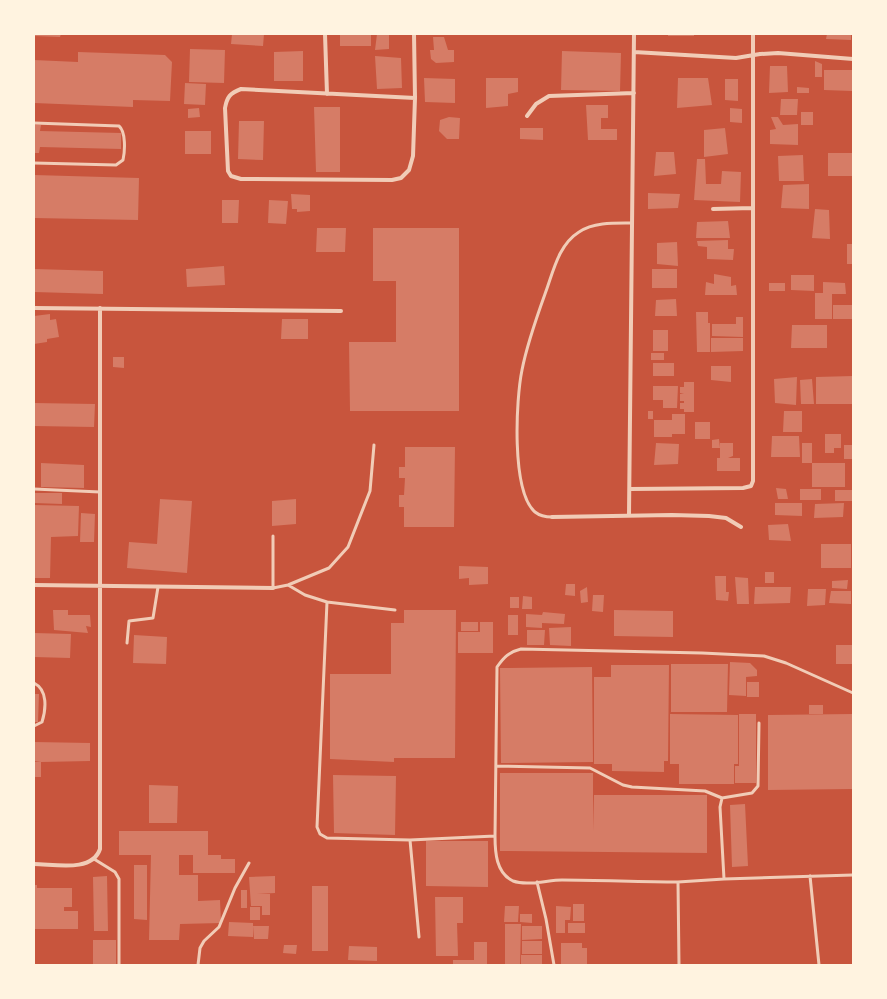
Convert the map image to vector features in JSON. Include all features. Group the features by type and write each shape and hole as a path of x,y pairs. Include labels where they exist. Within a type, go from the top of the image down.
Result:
{"street":[{"path":"325,34 327,94"},
{"path":"414,34 415,98 413,156 409,170 401,178 392,180 249,179 231,176 227,160 225,108 227,98 232,92 241,89 415,98"},
{"path":"629,515 634,34"},
{"path":"630,489 743,488 751,486 754,476 752,208 753,34"},
{"path":"634,52 736,58 778,53 853,59"},
{"path":"527,116 536,104 549,96 634,93"},
{"path":"713,209 752,208"},
{"path":"34,308 341,311"},
{"path":"34,864 82,864 94,859 100,850 100,308"},
{"path":"552,517 629,515 709,516 726,518 741,527"},
{"path":"34,585 274,588"}],"lane":[{"path":"34,123 119,126 123,133 124,156 123,160 116,165 34,163"},
{"path":"552,517 541,516 534,511 524,489 520,471 516,424 518,396 530,338 559,255 568,242 579,231 591,226 632,223"},
{"path":"274,536 274,588 288,585 329,568 348,547 370,491 374,445"},
{"path":"34,489 100,492"},
{"path":"288,585 305,595 327,602 395,610"},
{"path":"127,643 129,621 153,618 158,587"},
{"path":"327,602 317,827 320,834 327,838 410,840 495,836"},
{"path":"853,693 786,663 764,656 702,653 521,649 511,651 497,667 495,836 495,856 506,876 514,881 536,882 576,880 678,882 724,878 853,875"},
{"path":"34,683 40,687 44,696 42,722 34,726"},
{"path":"496,766 590,768 623,785 632,787 705,790 722,798 752,793 758,786 759,723"},
{"path":"722,798 720,807 724,878"},
{"path":"410,840 419,937"},
{"path":"94,859 115,872 119,879 119,965"},
{"path":"198,965 200,948 204,941 219,927 235,888 249,863"},
{"path":"810,876 820,965"},
{"path":"536,882 546,920 554,965"},
{"path":"678,882 679,965"}],"building":[{"path":"34,34 61,34 60,37 34,36"},
{"path":"232,34 264,34 263,46 231,44"},
{"path":"340,34 371,34 371,46 340,46"},
{"path":"377,34 389,34 389,49 375,50"},
{"path":"668,34 694,34 694,36 668,36"},
{"path":"827,34 851,34 851,40 826,39"},
{"path":"433,37 444,37 448,50 454,50 454,62 436,63 431,59 430,50 434,50"},
{"path":"190,49 225,50 224,83 189,82"},
{"path":"303,51 303,81 274,81 274,52"},
{"path":"562,51 621,53 620,91 561,90"},
{"path":"78,52 165,55 172,62 170,101 133,100 133,107 34,103 34,60 78,62"},
{"path":"375,56 401,58 402,88 377,89"},
{"path":"815,61 822,64 822,77 815,77"},
{"path":"770,66 787,66 788,92 769,93"},
{"path":"824,70 852,70 852,91 824,90"},
{"path":"424,78 455,79 455,103 425,102"},
{"path":"486,78 518,78 518,92 508,94 508,106 486,108"},
{"path":"678,78 708,78 712,105 677,108"},
{"path":"725,79 738,79 738,101 725,100"},
{"path":"185,83 206,84 205,105 184,104"},
{"path":"797,87 809,88 809,93 797,93"},
{"path":"781,99 798,99 797,115 780,115"},
{"path":"586,105 608,105 608,118 601,118 601,129 617,129 617,140 588,140"},
{"path":"314,107 340,107 340,172 316,172"},
{"path":"199,108 200,117 188,118 188,109"},
{"path":"730,108 742,109 742,123 730,122"},
{"path":"801,112 813,112 813,125 801,125"},
{"path":"449,117 460,118 459,139 447,139 439,131 440,120"},
{"path":"771,117 778,117 783,125 798,124 798,145 770,144 770,130 776,129"},
{"path":"239,121 264,121 263,160 238,159"},
{"path":"34,125 41,125 40,131 121,133 121,149 40,147 39,153 34,153"},
{"path":"520,128 543,128 543,140 520,139"},
{"path":"725,128 728,154 704,157 704,130"},
{"path":"185,131 211,131 211,154 185,154"},
{"path":"656,152 674,152 676,174 654,176"},
{"path":"828,153 853,153 853,176 828,176"},
{"path":"803,155 804,181 779,181 778,156"},
{"path":"697,159 705,159 706,184 721,184 722,171 741,172 740,202 694,200"},
{"path":"34,175 139,178 138,220 34,218"},
{"path":"809,184 809,209 781,208 783,185"},
{"path":"648,193 680,194 678,208 648,209"},
{"path":"291,194 310,195 310,211 297,212 297,209 292,209"},
{"path":"222,200 239,200 238,223 222,223"},
{"path":"269,200 288,201 286,224 268,223"},
{"path":"815,209 829,210 830,239 812,238"},
{"path":"728,221 730,238 696,238 697,222"},
{"path":"317,228 346,228 345,252 316,252"},
{"path":"373,228 459,228 459,411 350,411 349,342 396,342 396,281 373,281"},
{"path":"728,240 728,249 734,249 733,260 707,259 707,247 698,246 697,241"},
{"path":"677,242 678,266 657,264 657,243"},
{"path":"847,244 853,244 853,264 847,264"},
{"path":"224,266 225,285 187,287 186,269"},
{"path":"34,269 103,271 103,294 34,292"},
{"path":"652,269 677,269 677,288 652,288"},
{"path":"714,274 731,277 731,286 736,285 737,295 705,295 706,282 714,284"},
{"path":"791,275 814,275 814,291 791,290"},
{"path":"823,282 845,283 846,294 832,294 832,319 815,319 815,293 823,293"},
{"path":"769,283 785,283 785,291 769,291"},
{"path":"676,299 677,316 655,316 656,300"},
{"path":"833,305 853,305 853,319 833,319"},
{"path":"696,312 708,312 708,323 710,323 710,352 697,352"},
{"path":"50,314 50,320 56,319 59,337 47,339 47,342 34,344 34,316"},
{"path":"736,317 743,317 743,337 712,336 712,324 736,324"},
{"path":"282,319 308,319 308,339 281,339"},
{"path":"792,325 827,325 827,348 791,348"},
{"path":"653,330 668,330 668,351 653,351"},
{"path":"711,338 743,338 743,351 711,352"},
{"path":"651,353 664,353 664,360 651,360"},
{"path":"113,357 124,357 124,368 113,367"},
{"path":"653,363 674,363 674,376 653,376"},
{"path":"711,366 731,366 731,382 711,380"},
{"path":"853,376 853,404 816,404 816,377"},
{"path":"797,377 796,405 775,403 774,379"},
{"path":"812,379 814,404 801,404 800,380"},
{"path":"684,382 694,382 694,412 684,412 684,409 680,409 680,403 684,403 684,401 680,401 680,394 684,393 680,393 680,387 684,387"},
{"path":"653,386 678,386 677,408 663,408 663,400 653,400"},
{"path":"34,403 95,404 94,427 34,426"},
{"path":"648,411 653,411 653,419 648,419"},
{"path":"784,411 802,411 802,432 783,432"},
{"path":"672,414 685,414 685,434 672,434 672,437 654,437 654,420 672,420"},
{"path":"695,422 710,422 710,439 695,439"},
{"path":"825,434 841,434 841,448 834,448 834,453 825,453"},
{"path":"772,436 799,436 800,457 771,457"},
{"path":"719,439 720,448 712,448 712,440"},
{"path":"656,443 679,444 678,464 654,465"},
{"path":"720,443 733,443 733,456 728,458 740,458 740,471 717,471 717,458 720,458"},
{"path":"802,443 812,443 812,463 802,463"},
{"path":"844,445 853,445 853,459 844,459"},
{"path":"405,447 455,447 454,527 404,527 404,507 399,507 399,495 404,495 405,478 399,478 399,467 405,467"},
{"path":"41,463 84,465 84,488 41,487"},
{"path":"812,463 845,463 845,487 812,487"},
{"path":"776,488 786,489 788,499 778,499"},
{"path":"800,489 821,489 821,500 800,500"},
{"path":"835,490 853,490 853,501 835,501"},
{"path":"34,493 62,493 62,504 34,503"},
{"path":"160,499 192,501 187,573 127,568 129,542 157,544"},
{"path":"296,499 296,524 272,526 272,501"},
{"path":"775,503 802,503 802,516 775,515"},
{"path":"844,503 843,517 814,518 815,504"},
{"path":"34,505 79,506 78,536 51,537 50,578 34,578"},
{"path":"81,513 95,514 94,542 80,542"},
{"path":"788,524 791,541 769,540 768,525"},
{"path":"821,544 851,544 851,568 821,568"},
{"path":"459,566 488,567 488,584 469,585 469,578 459,579"},
{"path":"765,572 774,572 774,583 765,583"},
{"path":"715,576 726,576 726,592 729,592 728,601 716,600"},
{"path":"735,577 748,578 749,604 737,604"},
{"path":"848,580 847,589 832,588 832,581"},
{"path":"566,584 575,584 575,596 565,595"},
{"path":"587,587 588,602 581,603 580,591"},
{"path":"755,587 791,587 790,603 754,604"},
{"path":"808,589 826,589 825,605 807,606"},
{"path":"831,591 851,591 851,604 829,603"},
{"path":"593,595 604,595 603,612 592,611"},
{"path":"523,596 532,597 532,609 522,609"},
{"path":"510,597 519,597 519,608 510,608"},
{"path":"53,610 68,610 68,615 90,615 91,627 86,626 88,633 54,630"},
{"path":"404,610 456,610 455,758 394,758 394,762 330,759 330,674 391,674 391,623 404,623"},
{"path":"614,610 673,611 673,637 614,636"},
{"path":"543,612 565,614 564,624 542,623 542,628 526,627 526,614 542,615"},
{"path":"508,615 518,615 518,635 508,635"},
{"path":"461,622 478,622 478,631 461,631"},
{"path":"480,622 493,622 493,653 458,653 458,632 480,632"},
{"path":"571,627 571,646 550,645 549,628"},
{"path":"527,630 545,630 544,645 527,645"},
{"path":"34,633 71,634 70,658 34,657"},
{"path":"134,635 167,637 166,664 133,663"},
{"path":"836,645 853,645 853,664 836,664"},
{"path":"730,662 750,663 757,670 757,676 746,677 746,696 729,695"},
{"path":"671,664 728,664 727,712 671,712"},
{"path":"611,665 669,665 668,761 664,761 664,772 612,771 612,764 594,764 594,677 611,677"},
{"path":"592,667 593,762 501,763 500,668"},
{"path":"747,682 759,682 759,697 747,697"},
{"path":"34,694 39,694 38,722 34,722"},
{"path":"809,705 823,705 823,714 809,714"},
{"path":"670,714 738,715 738,764 734,764 734,784 679,784 679,764 670,764"},
{"path":"739,714 756,714 756,783 735,783 735,766 739,766"},
{"path":"853,714 853,789 768,790 768,715"},
{"path":"34,742 90,743 90,761 34,761"},
{"path":"34,762 41,762 41,777 34,777"},
{"path":"500,773 593,773 593,831 594,795 707,795 707,853 500,851"},
{"path":"333,775 396,776 395,835 334,833"},
{"path":"149,785 178,786 177,823 149,823"},
{"path":"745,804 748,866 732,867 730,805"},
{"path":"119,831 208,831 208,855 221,855 221,859 235,859 235,873 193,873 193,855 179,855 179,875 198,875 198,901 220,900 221,923 180,924 179,940 149,940 151,855 119,855"},
{"path":"426,841 488,841 488,887 426,886"},
{"path":"134,865 147,865 147,920 134,919"},
{"path":"107,876 108,931 94,931 93,877"},
{"path":"275,876 275,893 257,894 270,894 270,915 262,915 262,906 251,906 249,877"},
{"path":"34,885 37,885 37,888 72,888 72,907 64,907 64,911 78,911 78,929 34,929"},
{"path":"312,886 328,886 328,951 312,951"},
{"path":"241,890 247,890 247,908 241,908"},
{"path":"435,897 463,897 463,923 457,923 458,956 436,956"},
{"path":"573,904 584,904 584,921 573,921"},
{"path":"505,906 519,906 518,922 504,922"},
{"path":"556,906 571,907 570,920 565,920 565,933 556,933"},
{"path":"250,907 260,907 260,920 250,920"},
{"path":"520,914 532,914 532,923 520,922"},
{"path":"229,922 253,923 253,937 228,936"},
{"path":"568,923 585,923 585,933 568,933"},
{"path":"505,924 521,924 520,965 505,965"},
{"path":"253,926 269,926 268,939 254,939"},
{"path":"522,926 542,926 542,939 522,940"},
{"path":"93,940 116,940 116,965 93,965"},
{"path":"522,941 542,941 542,954 522,954"},
{"path":"474,942 487,942 487,965 453,965 453,960 474,960"},
{"path":"561,943 582,943 582,948 587,948 587,965 561,965"},
{"path":"284,945 297,945 296,954 283,953"},
{"path":"349,946 377,947 377,961 348,960"},
{"path":"521,955 542,955 542,965 521,965"}]}
